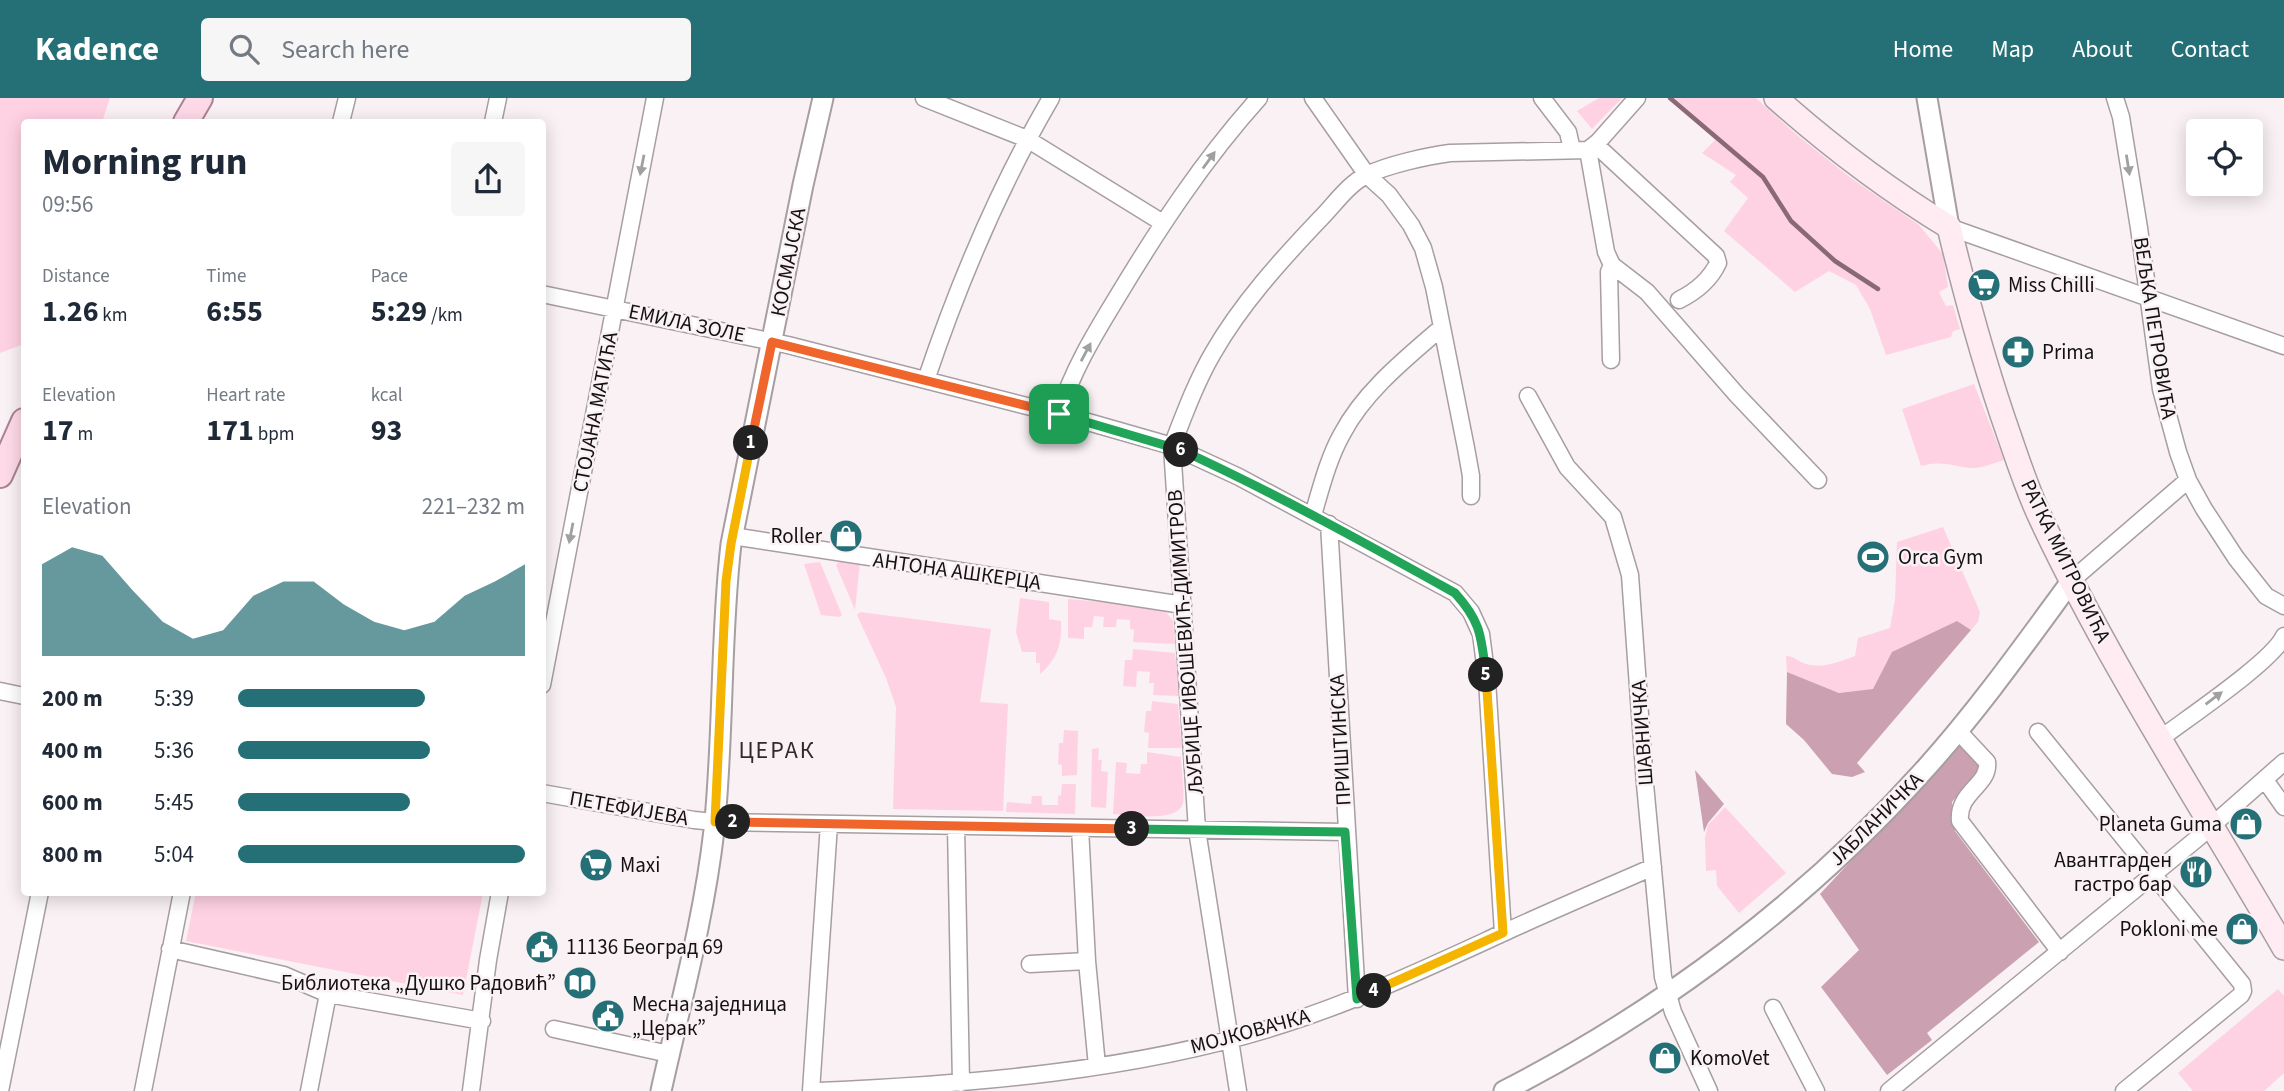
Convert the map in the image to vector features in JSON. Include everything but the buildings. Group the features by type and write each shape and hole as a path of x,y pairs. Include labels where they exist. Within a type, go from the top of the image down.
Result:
{"main road":[{"path":"1776,98 1875,177 1949,227"},
{"name":"РАТКА МИТРОВИЋА","path":"1949,227 1998,404 2040,518 2160,739 2284,947"},
{"path":"0,475 21,428"}],"street":[{"path":"342,119 347,98"},
{"path":"494,119 498,98"},
{"name":"СТОЈАНА МАТИЋА","path":"546,665 655,98"},
{"name":"КОСМАЈСКА","path":"661,1091 709,872 715,822 726,581 732,536 823,98"},
{"path":"924,98 1027,139 1163,223"},
{"path":"926,380 946,322 992,210 1027,139 1051,98"},
{"path":"1059,414 1082,359 1128,278 1163,223 1221,144 1259,98"},
{"path":"1313,98 1367,175 1389,195 1417,236 1429,264 1471,476 1471,496"},
{"path":"1542,98 1568,132 1572,150"},
{"path":"1592,147 1637,98"},
{"name":"РАТКА МИТРОВИЋА","path":"1927,98 1949,227"},
{"name":"ВЕЉКА ПЕТРОВИЋА","path":"2115,98 2121,117 2150,298 2161,389 2178,452 2188,480 2204,509 2253,581 2266,596 2284,606"},
{"path":"1592,147 1606,252 1612,265 1647,292 1737,395 1818,480"},
{"path":"1592,147 1716,256 1718,263 1714,270 1695,291 1679,300"},
{"name":"ЉУБИЦЕ ИВОШЕВИЋ-ДИМИТРОВ","path":"1238,1091 1197,830 1172,446 1189,401 1212,354 1244,305 1304,236 1367,175 1431,155 1592,147"},
{"path":"1949,227 2284,346"},
{"path":"1611,360 1609,272 1612,265"},
{"name":"ЕМИЛА ЗОЛЕ","path":"546,295 772,342 1059,414 1172,446 1239,477 1455,593 1471,611 1480,634 1487,680 1503,933"},
{"path":"1312,515 1333,452 1354,413 1401,363 1441,328"},
{"name":"ШАВНИЧКА","path":"1528,396 1567,467 1613,517 1630,575 1663,977 1667,995 1709,1091"},
{"name":"ЈАБЛАНИЧКА","path":"1504,1091 1588,1044 1667,995 1725,954 1827,869 1894,803 1958,731 2072,580 2188,480"},
{"name":"ПРИШТИНСКА","path":"1329,524 1345,832 1357,999"},
{"name":"АНТОНА АШКЕРЦА","path":"732,536 1182,604"},
{"path":"2160,739 2246,674 2274,650 2284,636"},
{"path":"0,691 21,695"},
{"path":"1958,731 1987,762 1988,768 1986,775 1965,798 1961,806 1960,821 2060,951"},
{"path":"2038,732 2240,979 2243,990 2236,999 2124,1091"},
{"path":"1889,1091 2212,825 2284,762"},
{"path":"2265,780 2284,807"},
{"name":"ПЕТЕФИЈЕВА","path":"546,794 715,822 1345,832"},
{"path":"811,1091 829,824"},
{"path":"956,826 961,1083"},
{"path":"1080,828 1087,961 1097,1066"},
{"name":"МОЈКОВАЧКА","path":"819,1091 961,1083 1097,1066 1228,1040 1283,1025 1357,999 1653,867"},
{"path":"0,1091 5,1041 39,896"},
{"path":"143,1091 182,896"},
{"path":"471,1091 499,896"},
{"path":"170,950 284,975 328,994 482,1021"},
{"path":"1030,964 1087,961"},
{"path":"309,1091 328,994"},
{"path":"1773,1008 1816,1091"},
{"path":"554,1029 669,1054"}],"shaded area":[{"path":"0,98 110,98 103,119 21,119 21,345 0,353"},
{"path":"1599,98 1622,98 1592,129 1577,111"},
{"path":"1670,98 1756,98 1851,178 1919,225 1943,254 1948,287 1939,292 1946,306 1953,305 1960,329 1953,331 1951,337 1886,355 1870,309 1856,285 1829,271 1795,292 1724,231 1748,198 1730,182 1736,175 1702,153 1715,140"},
{"path":"1974,384 2004,460 1975,468 1941,463 1921,466 1902,409"},
{"path":"1943,527 1980,612 1978,622 1971,630 1957,622 1893,652 1874,689 1839,693 1787,672 1786,656 1812,665 1831,664 1855,656 1858,638 1890,628 1895,599 1897,542"},
{"path":"840,560 860,562 855,610 836,565"},
{"path":"820,562 842,615 839,617 821,615 804,564"},
{"path":"1020,598 1049,602 1049,619 1061,621 1058,650 1040,674 1036,652 1022,652 1016,632"},
{"path":"1068,599 1115,603 1166,612 1173,621 1175,644 1133,642 1134,630 1130,629 1130,620 1117,619 1116,627 1103,627 1104,617 1094,616 1092,627 1084,627 1084,639 1068,638"},
{"path":"860,612 991,629 980,702 1008,704 1003,811 893,809 896,707 886,678 857,615"},
{"path":"1957,621 1971,630 1857,763 1865,772 1852,777 1832,774 1804,740 1786,724 1787,672 1839,693 1873,689 1892,652"},
{"path":"1133,649 1175,653 1180,696 1153,695 1154,683 1149,683 1150,672 1137,671 1136,687 1123,686 1125,660 1132,660"},
{"path":"1152,701 1178,704 1182,748 1148,748 1149,733 1144,732 1146,711 1151,711"},
{"path":"1064,730 1078,731 1077,775 1062,776 1062,765 1058,764 1059,743 1063,743"},
{"path":"1961,743 1984,765 1952,802 1955,831 2039,942 1927,1033 1932,1040 1887,1075 1821,987 1859,950 1820,894"},
{"path":"1099,748 1101,771 1108,772 1106,808 1091,807 1092,749"},
{"path":"1147,752 1181,757 1182,806 1177,811 1161,816 1113,814 1116,762 1127,763 1126,773 1140,774 1141,764 1147,764"},
{"path":"1695,770 1724,804 1704,832"},
{"path":"1062,784 1076,784 1075,814 1006,812 1007,802 1031,804 1032,796 1042,796 1042,805 1058,805"},
{"path":"1725,807 1786,873 1739,913 1717,886 1716,870 1706,871 1705,838 1708,825"},
{"path":"195,896 482,896 463,995 186,941"},
{"path":"2278,989 2284,996 2284,1073 2264,1091 2193,1091 2178,1073"}],"waterway":[{"path":"1670,98 1763,177 1791,221 1835,261 1878,289"}],"place":[{"name":"Miss Chilli","path":"1984,285"},
{"name":"Prima","path":"2018,352"},
{"name":"Roller","path":"846,536"},
{"name":"Orca Gym","path":"1873,557"},
{"name":"Planeta Guma","path":"2246,824"},
{"name":"Maxi","path":"596,865"},
{"name":"Авантгарден гастро бар","path":"2196,872"},
{"name":"Pokloni me","path":"2242,929"},
{"name":"11136 Београд 69","path":"542,947"},
{"name":"Библиотека „Душко Радовић”","path":"580,983"},
{"name":"Месна заједница „Церак”","path":"608,1016"},
{"name":"KomoVet","path":"1665,1058"}],"district":[{"name":"ЦЕРАК","path":"777,750"}],"route":[{"path":"772,342 1059,414 1172,446 1239,477 1455,593 1471,611 1480,634 1487,680 1503,933 1357,999 1345,832 715,822 726,581 772,342"}]}
